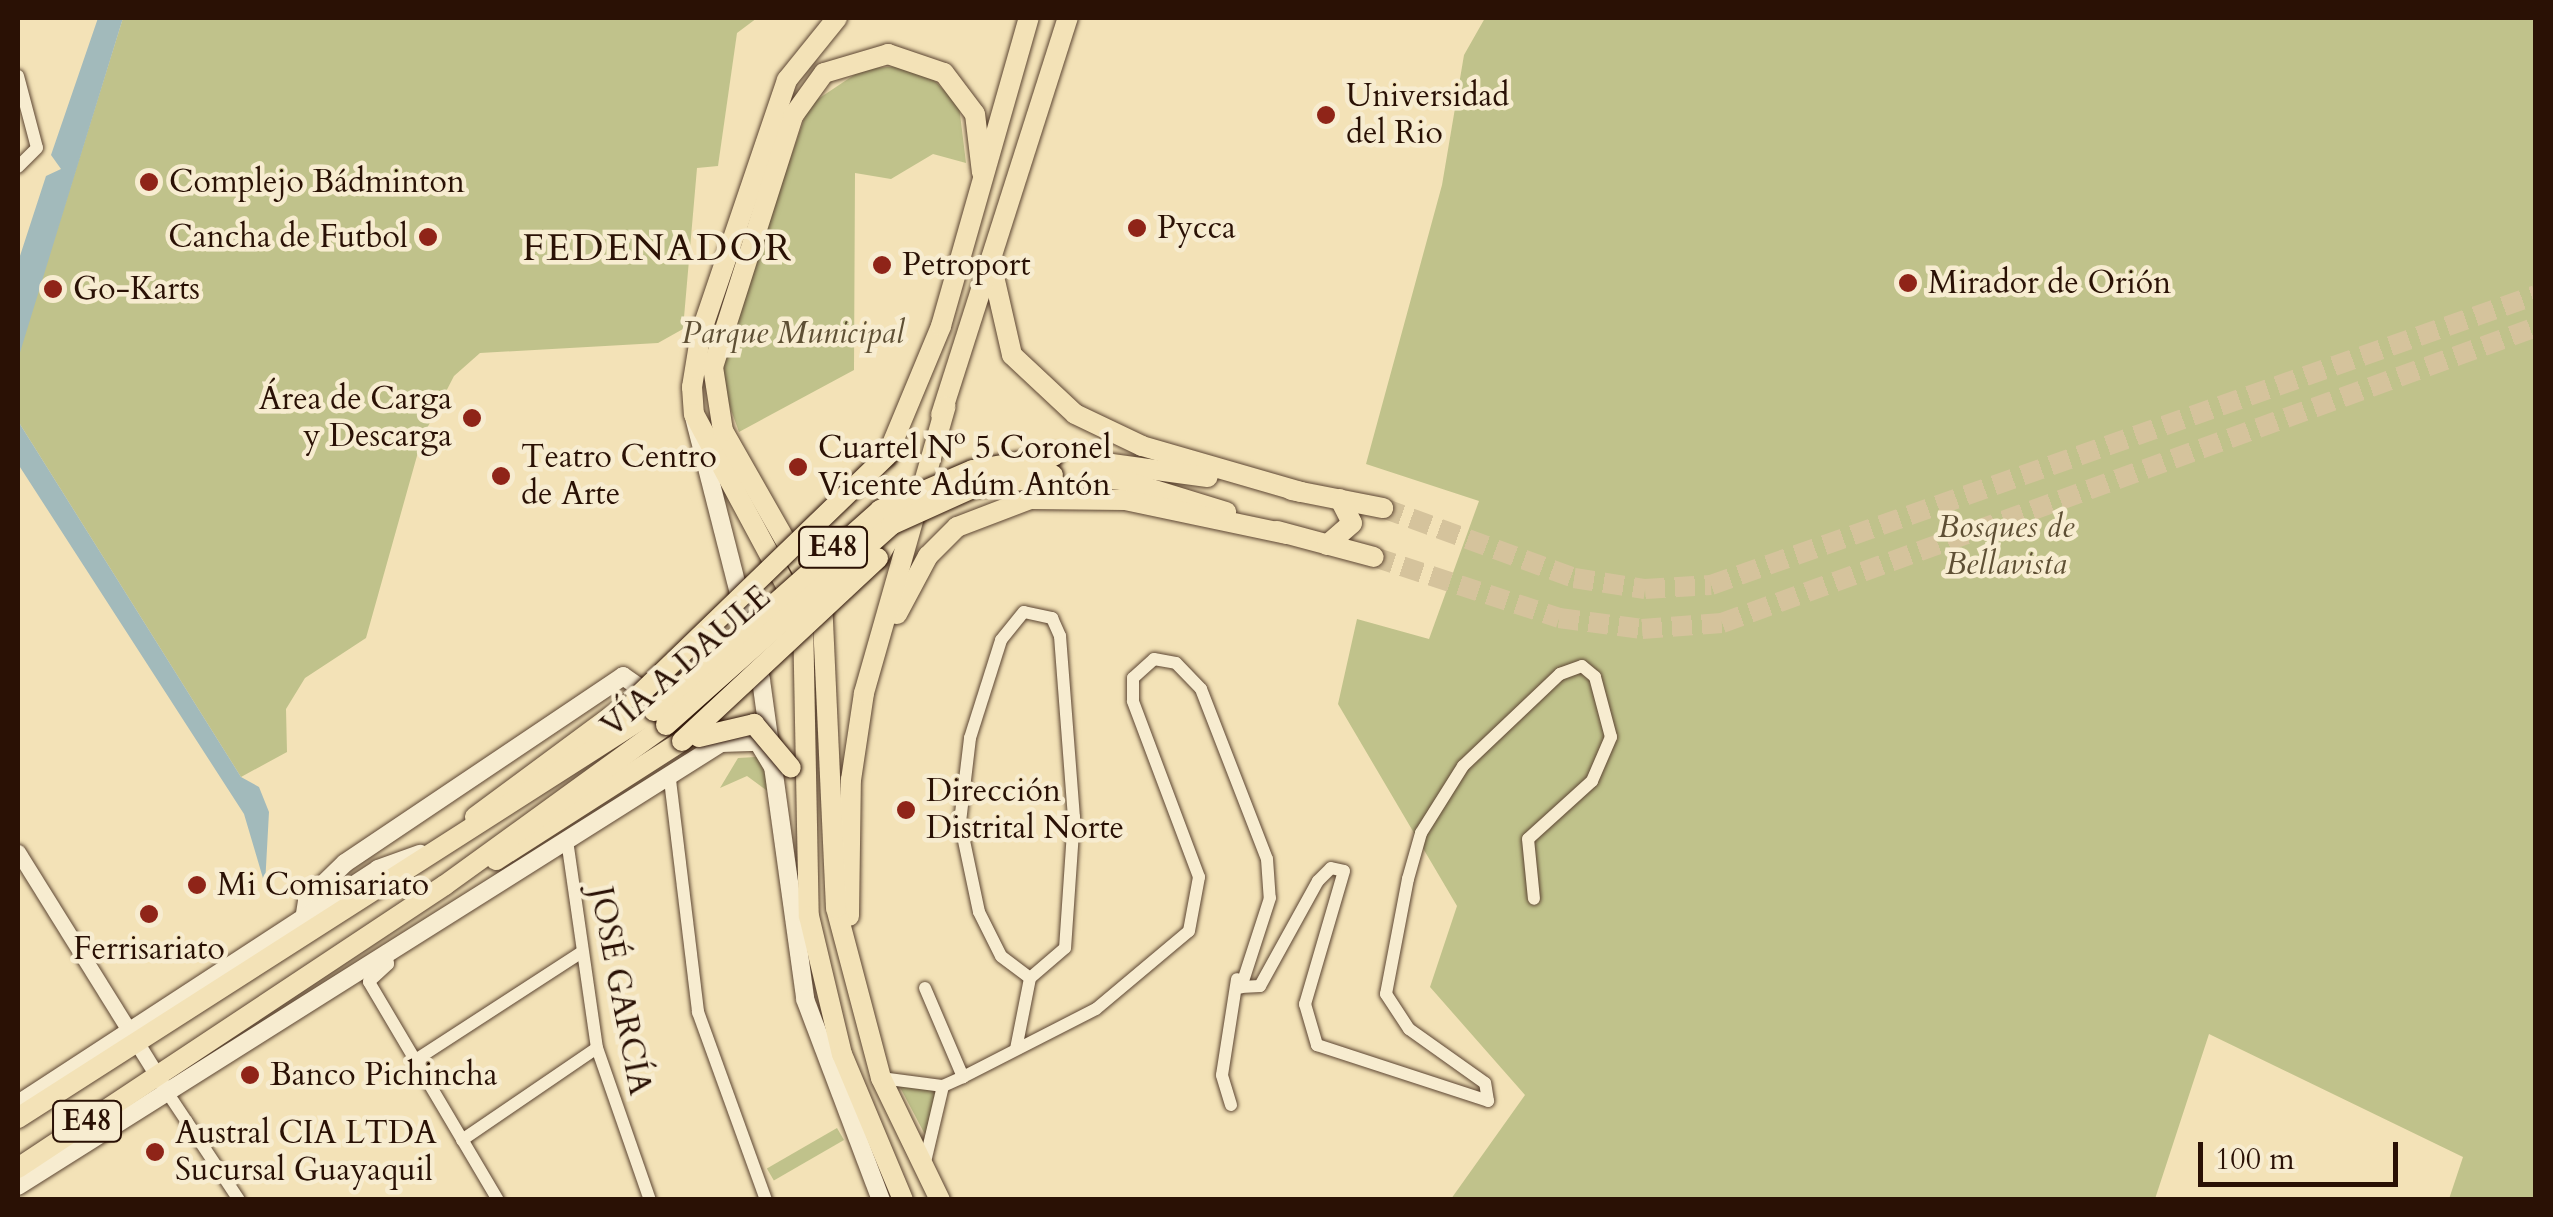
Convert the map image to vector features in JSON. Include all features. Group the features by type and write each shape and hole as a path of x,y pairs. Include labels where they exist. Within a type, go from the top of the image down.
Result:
{"main road":[{"path":"837,18 788,80 701,332 694,414 738,570 842,1054 903,1200"},
{"path":"982,172 1029,18"},
{"path":"852,978 851,780 874,660 946,406 1068,18"},
{"path":"940,1200 881,1078 852,978 831,865 822,604 724,431 715,346 794,116 824,73 888,54 944,73 975,114 982,172"},
{"name":"VÍA A DAULE","path":"463,829 636,698 887,456 921,386 982,172"},
{"path":"993,256 1004,340 1054,398 1118,437 1301,492"},
{"name":"VÍA A DAULE","path":"165,1082 177,1058 445,884 683,743 878,558 946,406"},
{"path":"694,414 803,618 805,886"},
{"name":"VÍA A DAULE","path":"1053,466 1146,485 1286,534 1374,556"},
{"name":"VÍA A DAULE","path":"445,884 660,718 891,525 973,488 1053,466 1301,492 1383,508"},
{"path":"874,660 928,556 986,511 1030,499 1104,497 1286,534"},
{"path":"1327,544 1352,523 1340,499"},
{"path":"304,920 306,900 345,863 623,676 636,678 689,738 678,774"},
{"name":"VÍA A DAULE","path":"18,1104 134,1038 420,854 660,718"},
{"path":"683,743 720,726 754,724 783,769 804,999 881,1200"},
{"name":"VÍA A DAULE","path":"22,1184 165,1082 568,847 740,738 766,749 783,769"},
{"name":"VÍA A DAULE","path":"18,1118 389,862 420,854"}],"street":[{"path":"18,76 37,148 18,167"},
{"path":"1016,1049 1030,978 1065,948 1074,817 1060,636 1052,618 1024,612 1001,640 975,721 960,822 979,912 1001,956 1030,978"},
{"path":"881,1078 943,1086 1096,1009 1172,951 1200,906 1199,877 1135,712 1133,678 1154,659 1176,662 1204,694 1267,859 1270,898 1238,977 1222,1075 1232,1105"},
{"path":"1238,977 1247,990 1260,986 1318,880 1340,867 1305,1004 1314,1042 1486,1103 1484,1083 1409,1029 1388,998 1408,879 1421,834 1463,766 1560,674 1582,666 1594,676 1611,737 1592,781 1528,840 1534,898"},
{"path":"678,774 698,1012 766,1200"},
{"name":"JOSÉ GARCÍA","path":"568,847 580,954 597,1048 650,1200"},
{"path":"18,852 239,1200"},
{"path":"386,951 388,964 369,982 498,1200"},
{"path":"414,1061 580,954"},
{"path":"926,988 963,1077"},
{"path":"462,1140 597,1048"},
{"path":"924,1170 943,1086"}],"green space":[{"path":"123,18 757,18 737,33 718,166 697,168 683,329 658,343 480,353 454,376 422,438 366,638 305,678 286,709 287,752 241,777 18,421 20,349"},
{"name":"Bosques de Bellavista","path":"1485,18 2535,18 2535,1199 2449,1199 2463,1157 2209,1034 2155,1199 1451,1199 1525,1095 1430,987 1457,906 1338,704 1357,619 1429,639 1479,501 1366,464 1442,185 1464,55"},
{"name":"Parque Municipal","path":"900,66 933,79 959,106 966,163 933,154 891,179 855,173 854,370 739,432 722,385 727,340 809,105 863,69"},
{"path":"756,757 770,762 773,795 747,776 720,788 738,758"},
{"path":"893,1074 946,1090 930,1144"},
{"path":"837,1128 844,1140 774,1181 767,1168"}],"water":[{"path":"98,18 123,18 18,359 18,262 46,176 61,169 51,155"},
{"path":"18,421 241,777 259,787 269,812 265,885 244,814 18,464"}],"tunnel":[{"path":"1383,508 1574,578 1645,589 1711,585 2536,295"},
{"path":"1374,557 1559,618 1642,629 1722,623 2536,327"}],"place":[{"name":"Universidad del Rio","path":"1326,115"},
{"name":"Complejo Bádminton","path":"149,182"},
{"name":"Pycca","path":"1137,228"},
{"name":"Cancha de Futbol","path":"428,237"},
{"name":"Petroport","path":"882,265"},
{"name":"Mirador de Orión","path":"1908,283"},
{"name":"Go-Karts","path":"53,289"},
{"name":"Área de Carga y Descarga","path":"472,418"},
{"name":"Cuartel Nº 5 Coronel Vicente Adúm Antón","path":"798,467"},
{"name":"Teatro Centro de Arte","path":"501,476"},
{"name":"Dirección Distrital Norte","path":"906,810"},
{"name":"Mi Comisariato","path":"197,885"},
{"name":"Ferrisariato","path":"149,914"},
{"name":"Banco Pichincha","path":"250,1075"},
{"name":"Austral CIA LTDA Sucursal Guayaquil","path":"155,1152"}],"district":[{"name":"FEDENADOR","path":"658,249"}]}
